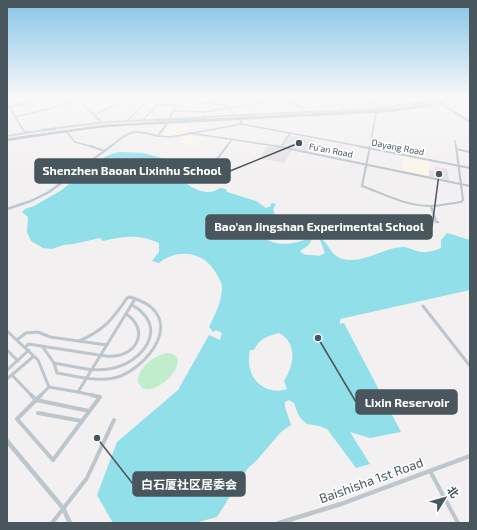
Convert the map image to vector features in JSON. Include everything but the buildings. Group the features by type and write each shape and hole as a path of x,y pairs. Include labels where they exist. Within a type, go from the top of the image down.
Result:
{"main road":[{"path":"7,138 29,132 98,123"},
{"path":"42,130 123,123"},
{"path":"7,138 90,127 145,123"},
{"path":"7,138 148,123"},
{"path":"157,123 165,126 173,123"},
{"path":"158,134 167,123"},
{"path":"7,138 54,129"},
{"path":"7,208 32,201 49,192 106,151 121,137 130,132 141,131 163,136"}],"street":[{"path":"17,123 21,130 18,134"},
{"path":"19,123 24,131 29,132"},
{"path":"374,123 362,186 411,204 431,206 463,200 454,141"},
{"name":"Dayang Road","path":"158,134 167,137 240,124 470,168"},
{"path":"66,131 77,143 106,151"},
{"path":"281,148 290,133"},
{"name":"Dayang Road","path":"163,136 189,134"},
{"name":"Fu'an Road","path":"189,134 281,148 470,186"},
{"path":"223,180 227,175 210,168 231,140"},
{"path":"456,149 470,152"},
{"path":"431,206 436,222 438,222"},
{"path":"275,221 275,237 288,239"},
{"path":"42,346 54,363 57,373 104,380 117,378 131,372 143,363 150,354 156,342 159,331 158,320 155,313 148,305 130,297 127,298 107,326 79,342"},
{"path":"78,392 135,299"},
{"path":"54,363 107,370 120,367 131,361 142,351 148,341 151,331 149,320 144,312 132,305"},
{"path":"423,306 470,366"},
{"path":"26,347 28,344 101,355 119,355 127,351 136,342 140,331 139,323 134,317 126,314"},
{"path":"8,332 30,350 38,360 49,387"},
{"path":"18,339 26,333 38,332 50,337 107,345"},
{"path":"7,350 18,361"},
{"path":"7,370 30,350"},
{"path":"7,379 34,356"},
{"path":"12,375 36,400 89,411"},
{"path":"49,387 100,397 53,460 17,419 49,387"},
{"path":"38,413 82,421"},
{"path":"52,523 87,478 114,420"},
{"path":"7,441 63,508 70,523"},
{"name":"Baishisha 1st Road","path":"279,523 341,504 470,456"},
{"path":"430,471 458,523"}],"shaded area":[{"path":"173,124 189,125 186,133 165,136 163,134 169,126"},
{"path":"187,135 204,138 195,146 179,143"},
{"path":"290,135 314,140 308,152 283,147"},
{"path":"267,146 292,150 284,163 260,158"},
{"path":"403,156 429,161 429,176 402,170"},
{"path":"435,167 447,169 449,180 429,176 429,170 435,171"}],"green space":[{"path":"167,353 175,355 178,361 172,375 157,387 149,389 142,388 138,382 140,372 152,359"}],"water":[{"path":"120,152 143,153 181,163 182,165 178,168 188,170 186,173 188,175 182,180 195,189 210,192 220,188 226,189 227,192 256,201 266,208 271,206 271,203 276,204 273,209 275,215 263,237 275,243 287,244 300,242 312,237 309,244 300,251 306,255 319,256 325,253 319,237 337,256 348,260 355,260 387,250 403,247 421,252 434,251 441,248 441,240 447,233 470,240 470,290 340,319 340,324 344,323 401,432 370,438 350,432 370,464 356,468 327,429 307,424 298,414 294,403 289,400 285,402 285,407 291,425 281,432 257,460 248,468 217,517 195,523 113,523 97,495 117,442 178,390 209,335 220,340 222,333 216,330 213,332 209,327 216,313 222,287 220,280 211,266 205,260 197,256 182,254 166,258 159,263 152,261 159,252 159,243 145,238 124,237 103,241 100,238 63,245 52,249 43,248 31,241 27,232 28,217 22,212 60,191 95,165 101,163 101,159 111,154","holes":["279,333 285,337 292,349 292,362 284,381 287,389 279,391 271,390 265,388 255,380 252,375 249,363 250,350 254,350 264,338 271,335"]}],"railway":[{"path":"7,139 54,132 152,123"}],"place":[{"name":"Shenzhen Baoan Lixinhu School","path":"299,143"},
{"name":"Bao’an Jingshan Experimental School","path":"439,174"},
{"name":"Lixin Reservoir","path":"318,338"},
{"name":"白石厦社区居委会","path":"97,438"}]}
